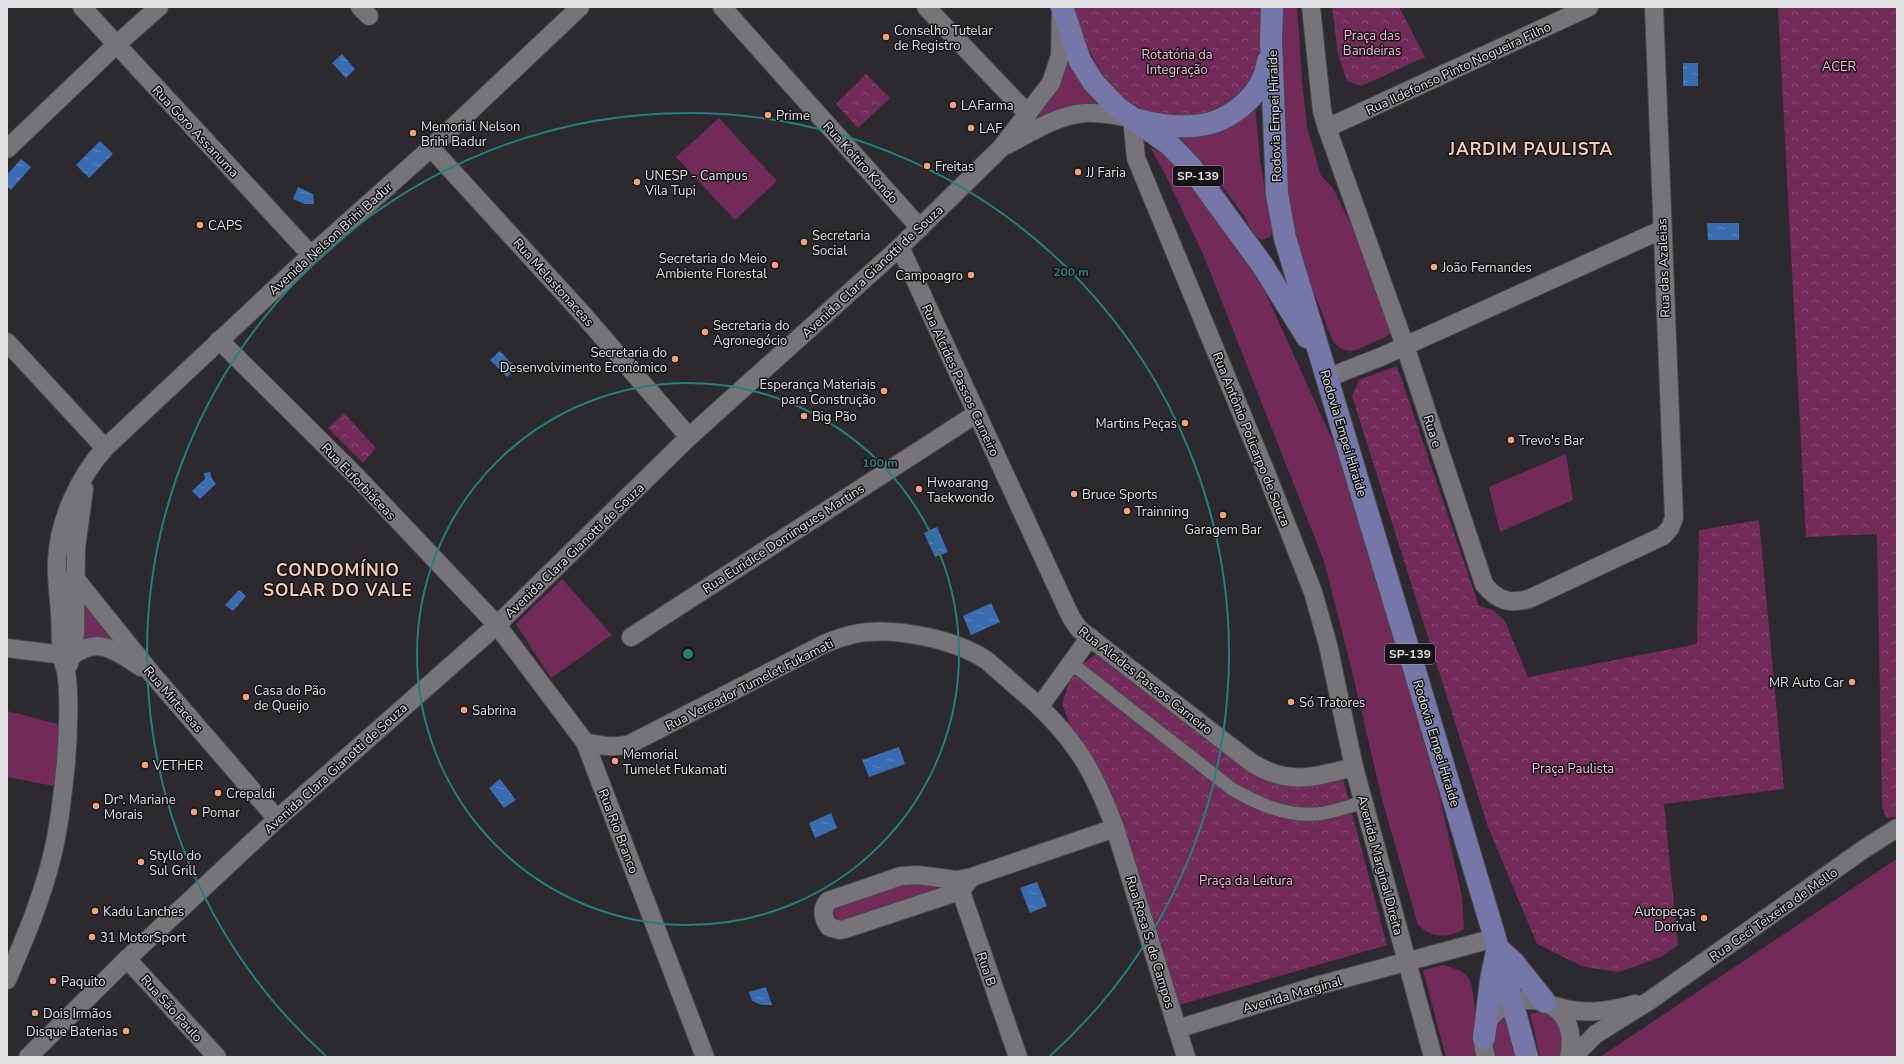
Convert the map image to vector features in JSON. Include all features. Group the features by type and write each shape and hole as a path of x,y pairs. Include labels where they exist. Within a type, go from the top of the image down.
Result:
{"main road":[{"name":"Rodovia Empei Hiraide","path":"1062,7 1080,61 1087,73 1109,100 1169,144 1190,166 1263,266 1325,370"},
{"name":"Rodovia Empei Hiraide","path":"1272,7 1271,41 1276,194 1284,238 1497,943 1514,1002 1527,1057"},
{"path":"1132,118 1158,125 1192,126 1205,124 1227,115 1244,104 1262,82 1267,66 1271,41"},
{"path":"1497,943 1550,1004"},
{"path":"1485,1048 1491,980 1497,943"}],"street":[{"name":"Rua Goro Assanuma","path":"82,7 310,255"},
{"path":"7,149 117,44 159,7"},
{"name":"Avenida Nelson Brihi Badur","path":"7,980 39,900 54,845 66,761 68,700 66,577 57,559 62,529 73,498 92,464 105,448 219,340 310,255 431,148 580,7"},
{"name":"Rua Koitiro Kondo","path":"722,7 920,228"},
{"path":"926,7 1028,114"},
{"name":"Avenida Clara Gianotti de Souza","path":"28,1057 127,959 277,819 497,625 689,437 900,247 1001,148 1051,83 1060,56 1062,7"},
{"name":"Rua e","path":"1311,7 1322,111 1327,128 1405,346 1484,584 1490,592 1498,598 1510,602 1531,598 1663,536 1670,528"},
{"name":"Rua Ildefonso Pinto Nogueira Filho","path":"1327,128 1589,7"},
{"name":"Rua das Azaleias","path":"1654,7 1661,230 1674,518 1670,528"},
{"path":"1001,148 1043,126 1077,114 1096,113 1132,118"},
{"name":"Rua Antônio Policarpo de Souza","path":"1132,118 1136,158 1264,468 1313,592 1328,645 1354,768"},
{"name":"Rua Melastonaceas","path":"431,148 580,311 689,437"},
{"path":"1325,370 1405,346 1661,230"},
{"name":"Rua Alcides Passos Carneiro","path":"900,247 1072,619 1079,629 1252,763 1266,772 1285,778 1300,779 1316,777 1354,768"},
{"name":"Rua Euforbiáceas","path":"219,340 358,478 497,625"},
{"path":"7,342 105,448"},
{"name":"Rua Euridice Domingues Martins","path":"631,637 976,414"},
{"name":"Rua Mirtaceas","path":"66,577 277,819"},
{"name":"Rua Rio Branco","path":"497,625 585,742 705,1057"},
{"name":"Rua Vereador Tumelet Fukamati","path":"585,742 604,746 620,747 630,744 826,643 865,632 883,631 908,634 951,644 970,651 986,660 1040,706 1059,726 1084,760 1107,807 1115,828"},
{"path":"1040,706 1090,637"},
{"path":"7,648 67,661 88,646 104,646 152,674"},
{"path":"1071,663 1232,789 1255,802 1276,810 1317,814 1364,802"},
{"name":"Avenida Marginal Direita","path":"1354,768 1433,1057"},
{"path":"963,883 917,875 896,877 828,900 824,908 824,918 829,927 840,930 846,929 963,883 1115,828"},
{"name":"Rua Rosa S. de Campos","path":"1115,828 1186,1057"},
{"name":"Rua Ceci Teixeira de Mello","path":"1573,1057 1596,1034 1649,1001 1864,849 1897,828"},
{"name":"Rua B","path":"963,883 1018,1057"},
{"name":"Avenida Marginal","path":"1177,1029 1316,986 1497,943"},
{"name":"Rua São Paulo","path":"127,959 217,1057"},
{"name":"Rua Ceci Teixeira de Mello","path":"1514,1002 1530,1000 1577,1012 1599,1012 1649,1001"},
{"path":"1485,1048 1490,1018 1495,1011 1514,1002"},
{"path":"1550,1004 1566,1020 1571,1032 1572,1040 1569,1057"}],"green space":[{"name":"Rotatória da Integração","path":"1071,7 1262,7 1259,59 1253,76 1244,90 1231,101 1216,109 1200,114 1182,116 1165,116 1148,112 1133,105 1111,86 1088,48"},
{"path":"1277,7 1297,7 1307,127 1321,176 1333,188 1394,312 1391,332 1386,337 1356,350 1349,351 1343,349 1333,341 1298,252 1287,218"},
{"name":"Praça das Bandeiras","path":"1332,7 1399,7 1425,57 1361,86 1347,81 1338,54"},
{"name":"ACER","path":"1778,7 1897,7 1897,817 1886,818 1882,806 1877,534 1806,537"},
{"path":"1065,39 1088,92 1101,107 1033,128 1032,115"},
{"path":"866,74 890,98 858,128 836,104"},
{"path":"1255,105 1260,160 1272,232 1270,237 1262,240 1256,236 1244,216 1220,184 1176,133 1201,135 1220,131 1237,122"},
{"path":"719,118 777,181 735,220 676,157"},
{"path":"1150,147 1168,157 1242,254 1266,294 1335,446 1370,551 1440,798 1462,897 1464,929 1458,932 1446,936 1440,936 1429,933 1418,925 1382,799 1324,561 1203,254 1165,174"},
{"name":"Praça Paulista","path":"1397,366 1479,606 1493,610 1505,621 1528,677 1697,644 1699,530 1759,520 1784,789 1664,804 1678,945 1661,957 1619,972 1584,967 1537,944 1488,827 1352,396 1359,380"},
{"path":"344,413 376,448 363,463 328,428"},
{"path":"1566,454 1573,500 1500,532 1489,487"},
{"path":"562,579 612,635 551,678 516,624"},
{"path":"79,590 132,657 114,645 101,639 87,639 80,642"},
{"name":"Praça da Leitura","path":"1100,651 1262,779 1279,784 1342,775 1387,945 1179,1005 1062,704 1073,671"},
{"path":"7,711 62,725 59,787 7,777"},
{"path":"1897,859 1897,1057 1600,1057 1895,860"},
{"path":"893,882 935,886 938,894 850,923 838,921 834,914 834,906"},
{"path":"1443,965 1462,972 1470,981 1475,1010 1476,1057 1446,1057 1423,970"},
{"path":"1544,1012 1559,1021 1562,1051 1558,1057 1540,1057 1530,1013"},
{"path":"1505,1014 1515,1057 1497,1057 1495,1051 1493,1039 1495,1027 1500,1018"}],"water":[{"path":"342,54 355,69 346,78 332,63"},
{"path":"1683,63 1698,63 1698,86 1683,86"},
{"path":"100,141 113,154 89,178 76,165"},
{"path":"21,159 31,167 11,190 7,186 7,175"},
{"path":"298,187 313,194 314,204 305,204 293,199"},
{"path":"1707,223 1739,223 1739,240 1708,240"},
{"path":"500,351 516,368 507,377 490,360"},
{"path":"210,472 212,479 216,484 200,499 192,491 205,479 204,473"},
{"path":"937,527 948,552 935,557 924,533"},
{"path":"239,590 246,596 233,611 225,605"},
{"path":"991,603 1000,622 971,635 963,616"},
{"path":"899,747 905,764 869,777 862,760"},
{"path":"500,779 516,800 504,808 489,788"},
{"path":"831,813 837,828 815,838 809,823"},
{"path":"1037,882 1047,906 1030,913 1020,888"},
{"path":"766,987 772,1005 762,1005 752,1001 749,992"}],"place":[{"name":"Conselho Tutelar de Registro","path":"886,37"},
{"name":"LAFarma","path":"953,105"},
{"name":"Prime","path":"768,115"},
{"name":"LAF","path":"971,128"},
{"name":"Memorial Nelson Brihi Badur","path":"413,133"},
{"name":"Freitas","path":"927,166"},
{"name":"JJ Faria","path":"1078,172"},
{"name":"UNESP - Campus Vila Tupi","path":"637,182"},
{"name":"CAPS","path":"200,225"},
{"name":"Secretaria Social","path":"804,242"},
{"name":"Secretaria do Meio Ambiente Florestal","path":"775,265"},
{"name":"João Fernandes","path":"1434,267"},
{"name":"Campoagro","path":"971,275"},
{"name":"Secretaria do Agronegócio","path":"705,332"},
{"name":"Secretaria do Desenvolvimento Econômico","path":"675,359"},
{"name":"Esperança Materiais para Construção","path":"884,391"},
{"name":"Big Pão","path":"804,416"},
{"name":"Martins Peças","path":"1185,423"},
{"name":"Trevo's Bar","path":"1511,440"},
{"name":"Hwoarang Taekwondo","path":"919,489"},
{"name":"Bruce Sports","path":"1074,494"},
{"name":"Trainning","path":"1127,511"},
{"name":"Garagem Bar","path":"1223,515"},
{"name":"MR Auto Car","path":"1852,682"},
{"name":"Casa do Pão de Queijo","path":"246,697"},
{"name":"Só Tratores","path":"1291,702"},
{"name":"Sabrina","path":"464,710"},
{"name":"Memorial Tumelet Fukamati","path":"615,761"},
{"name":"VETHER","path":"145,765"},
{"name":"Crepaldi","path":"218,793"},
{"name":"Drª. Mariane Morais","path":"96,806"},
{"name":"Pomar","path":"194,812"},
{"name":"Styllo do Sul Grill","path":"141,862"},
{"name":"Kadu Lanches","path":"95,911"},
{"name":"Autopeças Dorival","path":"1704,918"},
{"name":"31 MotorSport","path":"92,937"},
{"name":"Paquito","path":"53,981"},
{"name":"Dois Irmãos","path":"35,1013"},
{"name":"Disque Baterias","path":"126,1031"}],"district":[{"name":"JARDIM PAULISTA","path":"1531,149"},
{"name":"CONDOMÍNIO SOLAR DO VALE","path":"338,580"}]}
